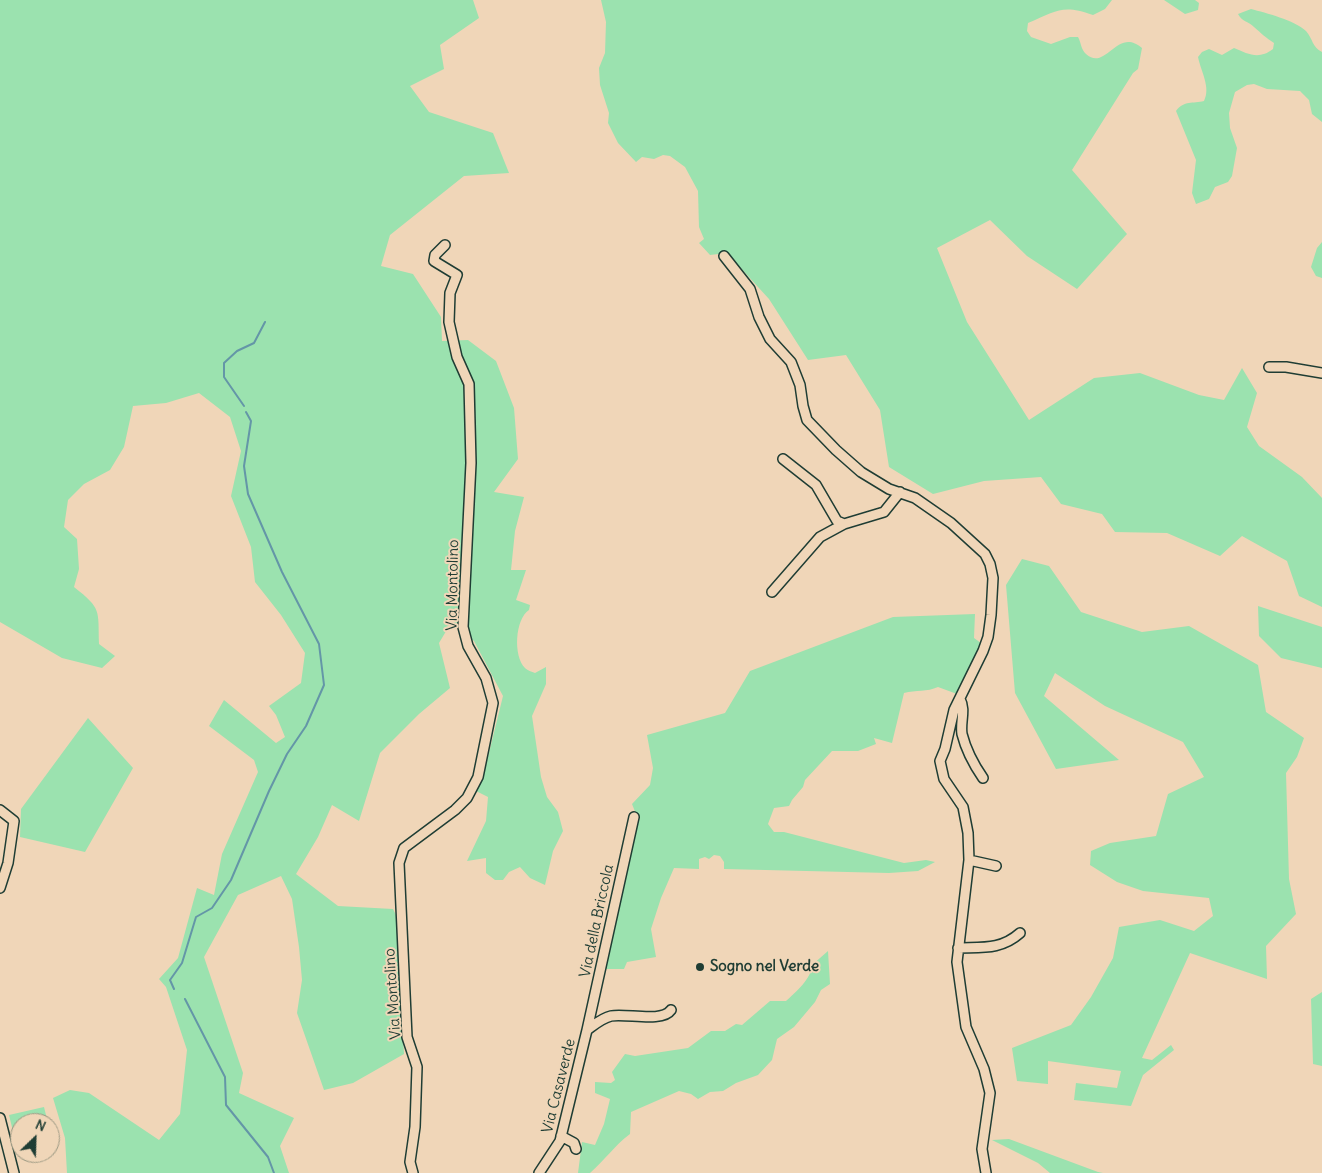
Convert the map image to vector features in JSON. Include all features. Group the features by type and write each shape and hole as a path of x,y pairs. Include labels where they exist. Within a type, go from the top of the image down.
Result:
{"street":[{"name":"Via Montolino","path":"413,1173 410,1162 415,1127 417,1067 408,1037 399,863 404,848 467,798 478,777 493,703 486,678 468,646 463,627 471,463 469,384 457,357 449,322 450,293 457,275 434,261 435,255 445,245"},
{"path":"724,256 750,288 759,317 770,339 792,362 800,385 807,420 861,472 915,498 951,523 985,554 990,564 992,597 988,637 954,710 946,749 940,761 944,779 963,807 968,833 968,860 957,962 966,1028 984,1070 990,1093 982,1149 986,1173"},
{"path":"1269,367 1286,367 1322,372"},
{"path":"783,459 816,485 837,521 844,524"},
{"path":"772,592 820,538 844,524 884,512 900,492"},
{"path":"960,699 963,705 962,733 974,766 983,778"},
{"path":"0,810 14,820 8,863 0,888"},
{"name":"Via della Briccola","path":"587,1030 634,817"},
{"path":"968,860 996,866"},
{"path":"958,948 997,947 1010,942 1020,933"},
{"name":"Via Casaverde","path":"539,1173 561,1136 587,1030 602,1019 611,1016 661,1017 671,1010"},
{"path":"0,1118 14,1173"},
{"path":"561,1136 574,1142 576,1150"}],"green space":[{"path":"0,0 473,0 479,18 440,45 444,69 410,86 429,112 493,133 509,173 464,176 390,235 381,266 413,274 441,317 442,341 468,340 496,361 514,408 518,459 494,492 524,497 515,531 511,570 526,570 516,600 530,605 518,629 517,647 521,662 526,669 535,673 546,667 546,684 532,716 541,777 547,797 558,812 563,831 553,851 545,885 530,878 520,867 509,872 503,880 495,880 486,873 486,858 467,861 486,821 488,797 476,791 486,765 503,696 474,641 451,623 439,643 450,688 419,714 380,753 359,821 332,805 318,837 296,874 338,906 393,909 396,915 404,1054 353,1083 324,1090 297,1013 302,980 299,947 292,899 281,876 238,895 204,957 243,1073 239,1093 294,1118 280,1146 289,1173 67,1173 65,1138 60,1121 60,1113 58,1113 53,1098 70,1090 89,1093 159,1140 180,1114 187,1050 166,987 159,979 178,958 197,888 214,895 222,854 258,772 254,760 209,726 224,700 276,743 285,737 276,715 269,706 301,683 305,653 281,615 255,582 251,547 231,496 241,451 230,417 199,393 166,403 133,406 124,447 110,470 84,484 68,500 64,527 77,539 79,569 74,587 90,600 97,611 99,644 115,656 102,668 62,658 0,622"},
{"path":"601,0 1112,0 1105,9 1093,15 1074,10 1053,12 1028,23 1027,31 1031,37 1051,44 1070,37 1078,37 1084,52 1093,58 1100,58 1126,42 1133,43 1142,48 1138,69 1133,73 1072,170 1127,234 1077,289 1027,256 990,220 937,248 967,322 1029,420 1094,378 1140,373 1199,395 1224,400 1242,368 1257,393 1247,427 1259,446 1302,477 1322,498 1322,607 1299,596 1287,561 1242,536 1220,556 1167,533 1115,532 1102,514 1061,504 1041,477 984,481 933,494 889,467 880,410 846,355 808,360 769,299 727,253 710,255 699,243 704,239 699,227 698,191 685,167 670,156 663,155 654,159 642,157 636,162 618,143 608,123 609,113 600,85 599,68 605,53 606,22"},
{"path":"1164,0 1195,0 1199,3 1198,10 1185,14"},
{"path":"1251,9 1280,17 1301,27 1306,31 1316,48 1322,52 1322,122 1312,114 1309,100 1300,91 1267,89 1254,84 1247,85 1235,92 1229,113 1230,128 1237,148 1232,176 1228,182 1215,187 1209,199 1196,204 1192,193 1196,160 1176,111 1182,105 1204,101 1206,85 1198,57 1202,52 1209,49 1222,55 1234,48 1249,54 1258,55 1273,49 1274,43 1252,25 1241,19 1238,14"},
{"path":"1322,242 1322,278 1316,276 1311,267 1317,248"},
{"path":"1022,559 1049,566 1081,612 1142,632 1189,626 1258,665 1266,712 1304,738 1297,757 1286,773 1289,879 1296,914 1266,946 1267,979 1190,953 1142,1058 1152,1060 1171,1045 1174,1050 1143,1075 1131,1106 1074,1100 1076,1083 1117,1088 1121,1071 1048,1061 1048,1084 1017,1081 1012,1048 1071,1025 1091,997 1113,958 1119,927 1160,920 1194,931 1213,916 1209,898 1143,891 1117,882 1090,865 1091,851 1110,843 1156,836 1168,794 1204,777 1183,742 1105,706 1055,673 1044,696 1119,760 1056,769 1015,693 1006,585"},
{"path":"1258,606 1322,627 1322,668 1281,658 1259,636"},
{"path":"975,614 974,638 981,643 957,694 938,687 930,690 904,693 892,743 874,738 876,744 858,751 832,751 805,780 803,787 789,806 774,808 768,824 774,832 784,832 904,863 926,860 935,862 918,871 889,873 724,869 724,862 720,856 714,855 709,859 705,857 699,859 699,869 674,868 661,898 651,929 656,957 627,962 624,969 605,969 632,841 636,814 632,804 650,785 653,768 647,735 725,713 750,671 893,617"},
{"path":"88,718 133,768 85,852 20,837 21,809"},
{"path":"828,951 830,984 821,990 815,1002 794,1027 777,1039 772,1060 758,1075 736,1083 723,1091 710,1092 698,1099 691,1094 679,1091 631,1112 630,1134 590,1173 578,1173 582,1142 595,1145 604,1124 610,1099 595,1093 595,1082 611,1083 615,1080 612,1072 625,1054 635,1056 688,1048 711,1031 725,1031 736,1024 742,1025 770,1001 786,1001 806,980 812,965"},
{"path":"1322,992 1322,1066 1313,1064 1311,999"},
{"path":"44,1107 46,1113 18,1113"},
{"path":"1009,1139 1103,1173 1050,1173 1038,1163 992,1140"}],"waterway":[{"path":"244,406 224,377 224,363 237,351 254,343 265,322"},
{"path":"174,989 170,980 182,963 196,917 212,908 231,880 269,791 287,754 306,726 324,685 319,644 282,572 248,494 244,466 251,421 246,412"},
{"path":"185,999 225,1077 226,1105 268,1157 274,1173"}],"place":[{"name":"Sogno nel Verde","path":"700,967"}]}
